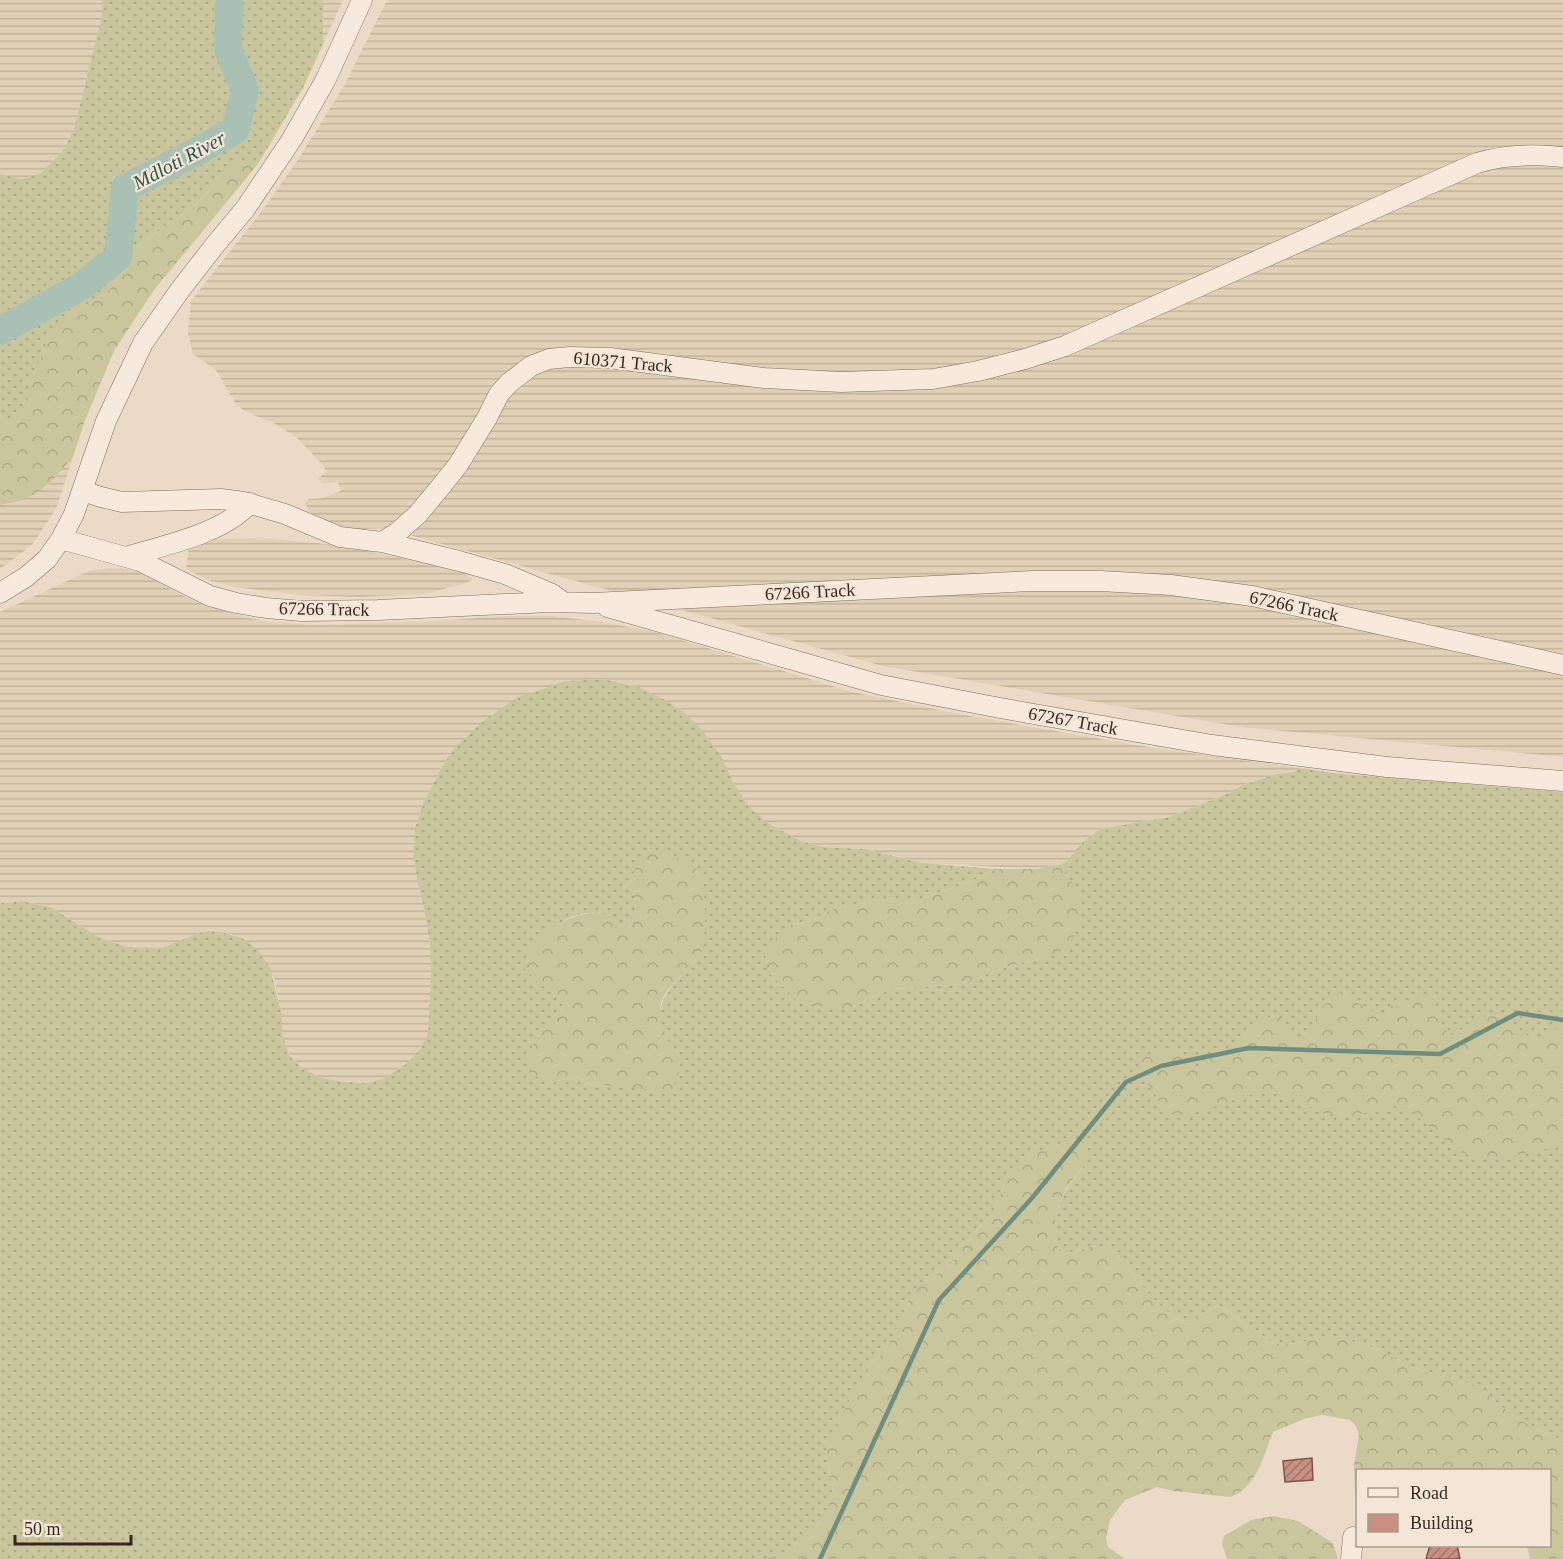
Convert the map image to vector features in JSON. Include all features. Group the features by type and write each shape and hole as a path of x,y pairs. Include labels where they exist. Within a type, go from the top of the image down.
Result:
{"street":[{"path":"0,593 26,577 47,559 61,539 83,491 106,422 143,343 180,290 245,209 292,139 326,79 362,0"},
{"name":"610371 Track","path":"382,542 398,532 418,514 458,465 508,382 531,366 549,359 610,358 764,378 841,382 933,379 1025,359 1065,346 1492,158 1525,155 1563,157"},
{"path":"83,491 122,502 221,499 250,503 285,514 340,537 382,542 505,574 552,594 563,602"},
{"path":"126,556 186,539 217,527 242,513 250,503"},
{"name":"67266 Track","path":"61,539 140,561 210,596 266,608 378,610 563,602 593,603 1033,581 1100,581 1171,585 1252,596 1563,664"},
{"name":"67267 Track","path":"593,603 880,685 1000,708 1233,748 1387,767 1563,781"},
{"path":"1351,1559 1353,1537"}],"shaded area":[{"path":"0,0 102,0 102,16 74,129 64,150 41,173 22,179 0,174"},
{"path":"323,0 343,0 323,44"},
{"path":"387,0 1563,0 1563,757 1241,727 883,666 384,528 346,530 309,512 305,502 341,491 338,482 322,483 318,479 326,472 324,466 296,437 272,422 244,411 236,404 216,370 193,354 188,333 191,301 265,207 299,158 344,86"},
{"path":"73,457 56,509 31,546 0,569 0,505 23,500 51,482"},
{"path":"264,538 346,546 462,572 473,579 426,594 359,597 300,595 234,587 208,580 186,569 189,546 212,539"},
{"path":"109,568 135,571 206,606 272,622 319,625 505,616 553,616 602,622 655,632 849,691 959,714 1154,748 1300,768 1294,772 1277,774 1243,785 1169,817 1100,829 1082,843 1066,862 1061,864 1038,869 923,863 865,849 823,847 801,841 766,822 748,805 734,784 721,756 638,687 602,679 566,681 455,748 441,768 423,804 415,828 413,853 430,943 428,1032 421,1048 409,1062 385,1078 369,1083 344,1082 321,1078 301,1067 289,1054 282,1033 282,1015 274,978 232,934 210,931 162,948 127,947 100,938 50,907 22,901 0,903 0,612 82,574"}],"green space":[{"path":"102,0 323,0 323,44 303,88 258,164 245,160 218,176 212,187 197,203 141,244 105,295 78,309 48,339 23,405 15,415 5,421 0,421 0,174 22,179 41,173 64,150 74,129 102,16"},
{"path":"246,160 258,164 154,290 114,351 84,423 73,457 51,482 33,495 23,500 0,505 0,421 5,421 14,415 23,405 48,339 59,323 78,309 105,295 141,244 197,203 212,187 218,176 230,166"},
{"path":"602,679 638,687 685,713 704,732 721,756 734,784 748,805 766,822 801,841 823,847 865,849 923,863 995,869 976,879 911,903 878,900 833,909 811,921 794,924 852,1007 894,989 961,984 1012,965 1045,958 1073,883 1067,878 1061,864 1066,862 1082,843 1100,829 1169,817 1243,785 1277,774 1294,772 1300,768 1334,773 1563,792 1563,1441 1514,1417 1480,1388 1458,1379 1410,1367 1375,1348 1330,1335 1298,1343 1274,1344 1227,1310 1217,1306 1191,1321 1179,1320 1157,1303 1112,1250 1095,1246 1065,1254 1059,1251 1055,1233 1057,1210 1068,1188 1083,1167 1083,1142 1062,1143 1034,1154 1006,1180 992,1215 978,1228 952,1262 933,1279 912,1292 902,1319 884,1353 870,1363 826,1456 833,1487 826,1517 788,1551 766,1559 0,1559 0,903 22,901 50,907 100,938 127,947 162,948 210,931 242,938 259,951 270,968 282,1015 282,1033 289,1055 301,1067 321,1078 344,1082 368,1083 385,1078 409,1062 421,1048 428,1032 430,943 413,853 415,828 423,804 441,768 455,748 482,722 516,698 566,681","holes":["631,876 696,961 668,992 660,1010 663,1032 679,1061 602,1085 592,1086 579,1077 550,1082 540,1033 558,1016 563,1005 529,952 550,930 567,919 586,913 600,913 626,927 631,925 636,909"]},
{"path":"660,852 696,869 702,879 705,901 704,939 700,955 670,987 660,1009 664,1030 679,1061 672,1092 592,1086 579,1077 550,1082 533,1075 527,1059 533,1045 540,1032 556,1017 563,1005 557,995 537,982 523,967 528,954 548,931 577,916 600,913 626,927 631,925 636,909 631,876 642,860"},
{"path":"1061,864 1080,897 1081,906 1077,930 1064,950 1045,958 1012,965 961,984 894,989 852,1007 832,1009 797,1001 768,972 766,951 786,927 811,921 833,909 878,900 911,903 976,879 995,869 1038,869"},
{"path":"1340,993 1381,1016 1396,1002 1411,1003 1424,995 1431,997 1439,1010 1438,1027 1451,1033 1462,1029 1474,1019 1497,1014 1531,1038 1538,1038 1553,1033 1563,1021 1563,1145 1509,1157 1474,1158 1454,1148 1408,1108 1396,1106 1351,1116 1328,1116 1297,1100 1265,1090 1185,1116 1163,1110 1154,1092 1138,1071 1141,1056 1173,1049 1180,1052 1183,1062 1198,1067 1251,1031 1261,1019 1276,1015 1283,1018 1294,1039 1308,1040 1323,1006 1333,996"},
{"path":"1084,1142 1087,1155 1057,1210 1055,1228 1059,1251 1065,1254 1095,1246 1112,1250 1157,1303 1179,1320 1191,1321 1217,1306 1227,1310 1274,1344 1298,1343 1330,1335 1375,1348 1410,1367 1458,1379 1480,1388 1514,1417 1563,1441 1563,1559 1530,1559 1527,1547 1551,1547 1551,1469 1356,1469 1356,1499 1354,1465 1359,1435 1356,1426 1350,1420 1322,1415 1304,1419 1273,1432 1263,1460 1253,1478 1247,1486 1231,1497 1173,1491 1157,1487 1125,1500 1110,1520 1106,1538 1108,1547 1125,1559 766,1559 788,1551 826,1517 833,1487 826,1456 833,1431 870,1363 884,1353 902,1319 912,1291 933,1279 952,1262 978,1228 992,1215 1006,1180 1014,1169 1034,1154 1062,1143"},
{"path":"1274,1516 1298,1521 1333,1543 1338,1559 1227,1559 1222,1544 1224,1536 1251,1520"}],"building":[{"path":"1312,1458 1313,1480 1285,1482 1283,1461"},
{"path":"1429,1547 1457,1547 1460,1559 1426,1559"}],"waterway":[{"name":"Mdloti River","path":"0,331 80,287 118,257 125,188 235,130 245,91 228,49 229,0"},
{"path":"820,1559 939,1300 1032,1198 1126,1082 1161,1066 1249,1048 1440,1054 1518,1013 1563,1020"}]}
